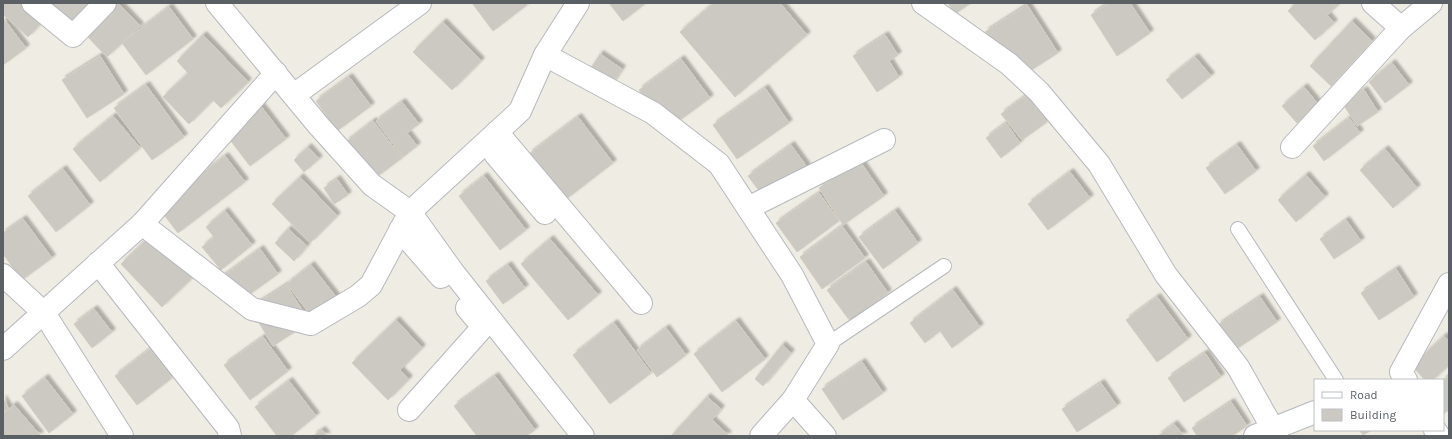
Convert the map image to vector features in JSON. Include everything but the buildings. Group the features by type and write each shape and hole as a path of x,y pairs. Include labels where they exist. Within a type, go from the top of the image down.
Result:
{"street":[{"path":"33,3 73,36 105,3"},
{"path":"217,3 294,95 372,184 453,272 583,436"},
{"path":"294,95 420,3"},
{"path":"923,3 1010,64 1039,92 1099,164 1166,275 1238,367 1264,432 1314,412"},
{"path":"1372,3 1401,28"},
{"path":"1292,147 1401,28 1431,3"},
{"path":"142,224 252,309 311,324 358,296 371,284 405,221 491,137 520,111 546,55 573,5"},
{"path":"546,55 653,113 719,164 792,275 828,344 793,400 761,436"},
{"path":"3,348 142,224 276,73"},
{"path":"491,137 545,213"},
{"path":"491,137 641,304"},
{"path":"748,208 884,140"},
{"path":"405,221 483,327 409,410"},
{"path":"98,263 228,428 230,436"},
{"path":"3,274 44,313 122,436"},
{"path":"1397,377 1449,284"},
{"path":"793,400 825,436"}],"lane":[{"path":"1238,229 1335,379"},
{"path":"828,344 944,266"}]}
